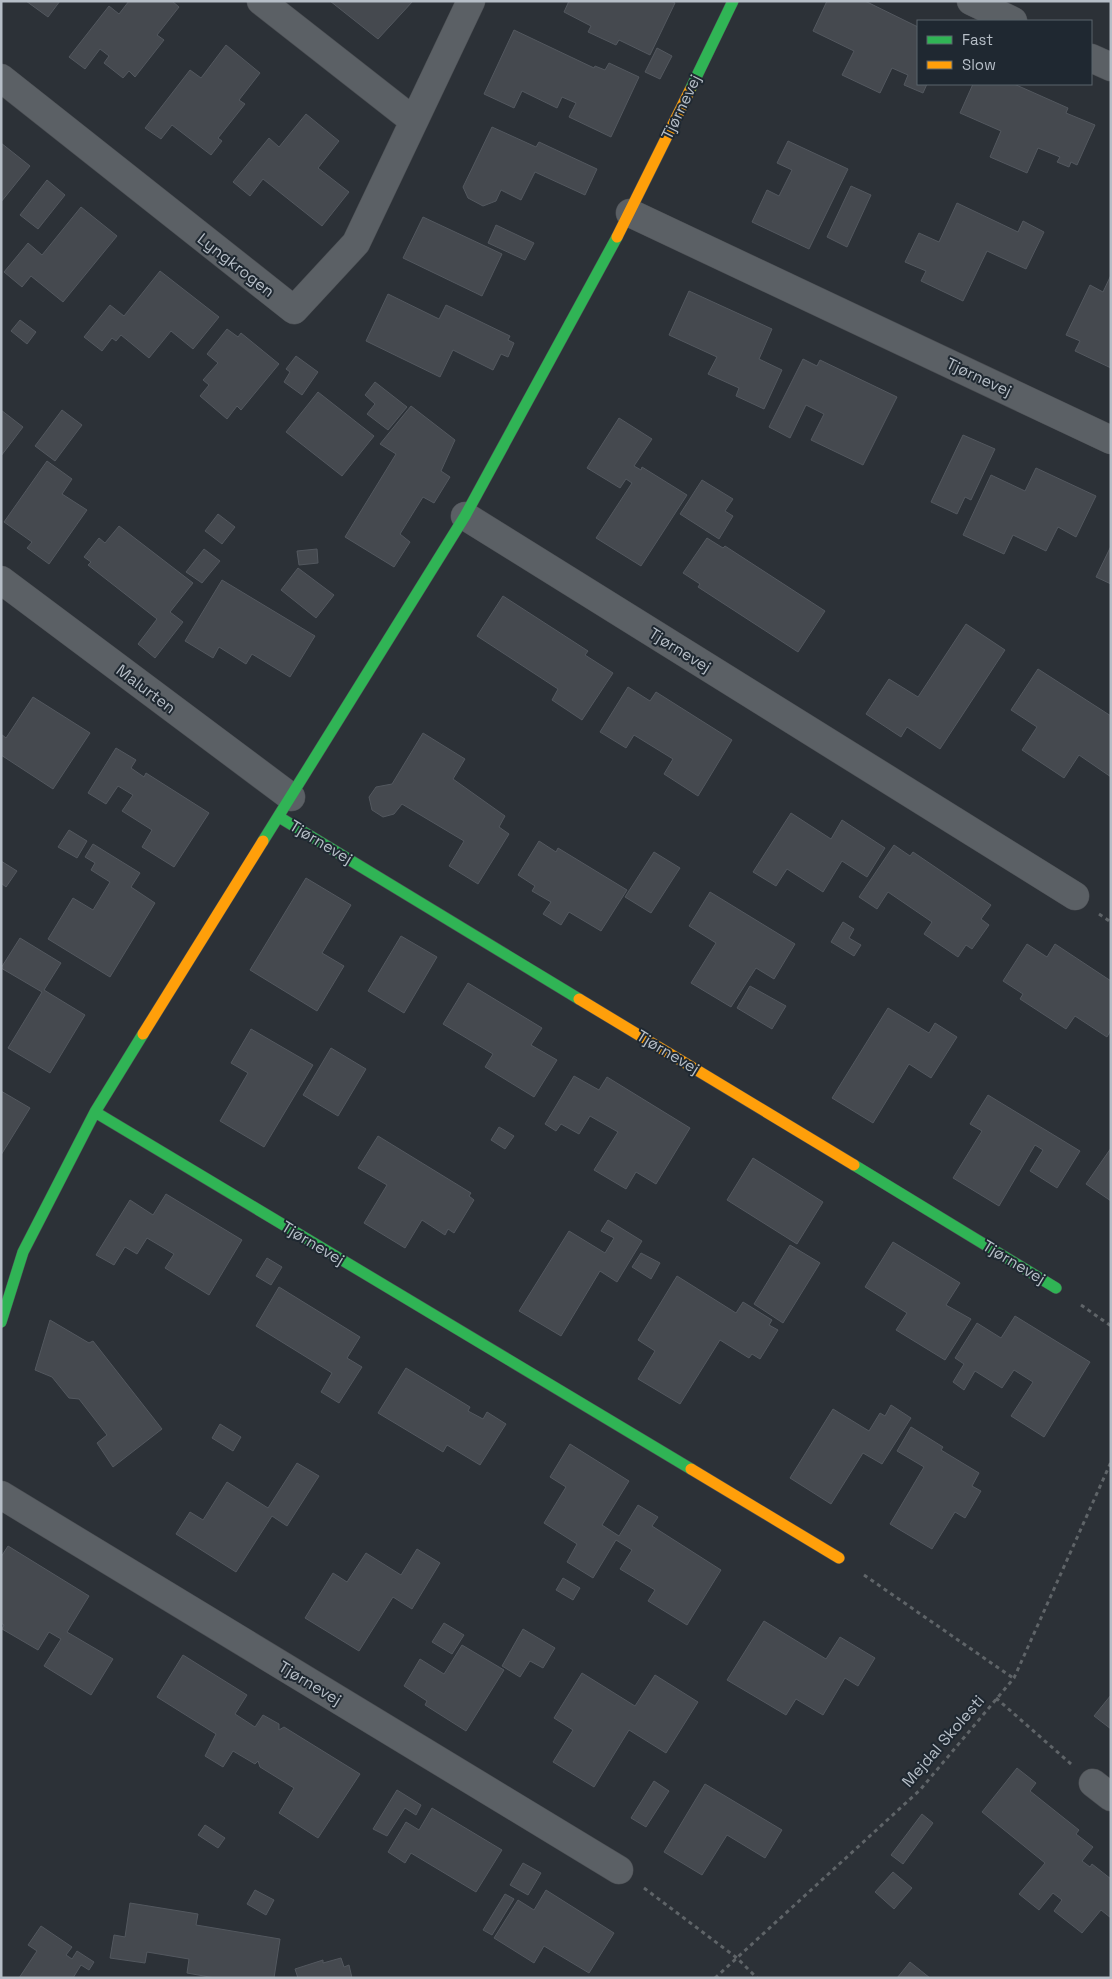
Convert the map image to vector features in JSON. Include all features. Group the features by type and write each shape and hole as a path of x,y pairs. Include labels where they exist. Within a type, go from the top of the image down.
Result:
{"street":[{"path":"261,1 414,121"},
{"name":"Lyngkrogen","path":"1,78 294,310 356,243 471,1"},
{"name":"Tjørnevej","path":"1,1322 23,1252 95,1112 464,516 630,213 733,1"},
{"path":"971,1 1011,20"},
{"path":"1092,58 1111,67"},
{"name":"Tjørnevej","path":"630,213 1111,440"},
{"name":"Tjørnevej","path":"464,516 1075,896"},
{"name":"Malurten","path":"1,580 285,807"},
{"name":"Tjørnevej","path":"285,807 1056,1288"},
{"name":"Tjørnevej","path":"95,1112 839,1558"},
{"name":"Tjørnevej","path":"1,1495 619,1870"}],"path":[{"name":"Mejdal Skolesti","path":"715,1978 920,1790 1014,1678 1111,1462"},
{"path":"839,1558 1014,1678"},
{"path":"996,1698 1102,1790"},
{"path":"619,1870 737,1958 757,1978"}],"building":[{"path":"26,1 60,1 48,17"},
{"path":"129,1 172,1 179,7 157,35 164,40 135,77 129,71 123,78 104,63 109,56 100,49 85,69 69,57 109,6 119,14"},
{"path":"330,1 413,1 378,39"},
{"path":"569,1 671,1 675,3 650,55 619,40 616,45 588,32 591,26 564,12"},
{"path":"827,1 865,1 917,27 917,85 927,85 923,93 904,85 908,75 892,68 880,93 842,75 854,51 813,31"},
{"path":"514,30 594,68 595,66 605,70 609,63 639,77 611,137 569,117 576,103 562,97 557,108 522,91 514,108 484,94"},
{"path":"226,45 260,73 239,100 245,104 218,138 222,141 211,155 172,125 161,139 145,128 190,70 201,78"},
{"path":"657,48 672,56 660,79 645,72"},
{"path":"973,85 1016,85 1068,108 1066,113 1095,125 1077,165 1071,162 1069,167 1057,162 1060,157 1038,148 1027,173 990,157 1001,131 960,113"},
{"path":"306,114 339,141 318,168 349,192 322,226 263,179 250,196 233,182 269,138 279,147"},
{"path":"492,127 536,147 539,142 597,169 585,195 535,172 521,200 501,190 496,201 483,206 468,198 463,187"},
{"path":"788,141 848,169 809,249 752,222 767,190 779,196 792,170 777,163"},
{"path":"1,143 30,166 1,202"},
{"path":"47,180 65,195 38,229 20,215"},
{"path":"851,186 871,195 847,247 827,237"},
{"path":"957,203 1018,232 1023,221 1044,232 1026,269 987,251 963,301 921,281 926,271 905,262 919,233 939,242"},
{"path":"81,207 117,236 63,302 31,276 22,287 4,272 28,243 42,255"},
{"path":"423,217 502,254 482,296 403,258"},
{"path":"496,225 534,243 525,260 488,243"},
{"path":"160,271 219,317 193,349 171,331 149,358 121,335 116,341 112,338 102,351 84,337 110,305 124,316"},
{"path":"1111,275 1111,368 1075,351 1080,341 1066,335 1090,285 1103,292"},
{"path":"689,291 772,329 759,359 782,370 764,409 736,396 739,388 708,374 717,357 669,335"},
{"path":"388,294 439,319 446,305 510,336 508,340 514,343 508,357 501,354 493,370 453,350 440,377 366,341"},
{"path":"20,320 36,332 27,344 11,331"},
{"path":"227,329 238,337 241,333 279,364 241,410 237,406 227,419 200,396 209,385 203,380 218,363 207,354"},
{"path":"296,356 318,372 302,395 284,382 290,372 286,369"},
{"path":"803,359 817,366 820,360 897,397 863,465 811,440 824,414 806,405 790,438 769,427"},
{"path":"375,382 407,407 388,430 367,414 375,404 365,395"},
{"path":"318,392 374,436 342,476 286,432"},
{"path":"411,406 455,440 441,471 450,477 434,503 423,497 400,534 410,542 394,567 345,537 396,454 380,444"},
{"path":"1,410 23,427 1,456"},
{"path":"62,410 82,425 55,461 35,446"},
{"path":"619,418 652,439 634,466 641,470 642,467 687,495 641,566 596,538 632,483 626,479 620,488 587,468"},
{"path":"963,435 995,449 971,500 965,497 957,514 931,502"},
{"path":"47,461 72,479 62,494 87,510 49,564 27,548 32,542 4,522"},
{"path":"1036,468 1096,496 1076,537 1058,527 1046,551 1013,535 1004,554 963,535 991,475 1025,491"},
{"path":"702,480 733,499 725,511 733,516 719,539 680,514"},
{"path":"218,514 235,527 222,544 205,531"},
{"path":"119,526 193,583 170,612 183,622 155,658 138,644 157,619 88,565 91,562 84,557 99,538 105,543"},
{"path":"707,538 723,548 725,546 825,611 798,652 698,587 700,584 683,573"},
{"path":"1111,546 1111,584 1096,577"},
{"path":"204,549 220,561 202,583 186,572"},
{"path":"317,549 318,563 299,565 297,551"},
{"path":"298,568 334,595 316,618 281,590"},
{"path":"222,580 315,636 290,677 252,654 246,664 219,647 213,658 185,641"},
{"path":"503,596 588,651 585,655 613,673 582,720 552,700 558,689 477,636"},
{"path":"966,624 1005,650 940,749 907,727 901,737 866,714 889,679 918,697"},
{"path":"1038,669 1111,716 1111,777 1079,755 1064,778 1022,750 1037,727 1011,710"},
{"path":"628,687 650,701 656,692 732,740 698,796 664,774 673,759 634,735 626,748 600,732"},
{"path":"33,697 90,733 53,789 1,755 1,734 6,738"},
{"path":"423,733 465,759 453,779 505,816 499,827 509,834 478,884 449,866 464,841 402,804 394,814 383,817 372,810 369,797 376,787 392,784"},
{"path":"116,748 136,760 131,768 144,777 146,773 209,813 174,867 142,847 152,830 122,811 133,795 118,786 106,804 88,793"},
{"path":"791,813 831,839 842,820 885,848 867,877 842,861 823,892 787,869 776,886 753,872"},
{"path":"69,830 87,841 77,858 58,847"},
{"path":"539,841 556,852 558,848 627,890 601,931 569,912 561,925 543,914 551,902 532,891 535,886 518,875"},
{"path":"93,844 140,873 131,887 155,903 110,977 48,939 73,898 93,910 110,882 91,870 95,863 85,857"},
{"path":"894,845 910,856 913,852 991,905 981,919 989,925 972,949 966,945 958,957 924,934 932,922 888,892 877,909 859,897"},
{"path":"654,852 680,868 651,913 625,897"},
{"path":"1,861 17,871 6,887 1,883"},
{"path":"306,878 351,905 322,953 344,966 317,1011 250,970"},
{"path":"710,892 795,944 774,979 756,968 731,1007 691,983 716,943 689,926"},
{"path":"843,922 854,929 849,938 861,945 854,956 831,942"},
{"path":"401,936 437,957 404,1013 368,991"},
{"path":"20,938 61,963 44,990 85,1015 50,1073 8,1048 42,992 1,968"},
{"path":"1027,944 1047,957 1055,944 1111,981 1111,1030 1107,1037 1075,1016 1066,1029 1020,999 1023,994 1003,981"},
{"path":"468,983 542,1028 531,1045 557,1060 534,1097 485,1067 493,1054 443,1024"},
{"path":"750,986 786,1006 772,1029 737,1008"},
{"path":"888,1008 929,1033 935,1023 957,1037 931,1078 909,1064 873,1123 832,1098"},
{"path":"251,1029 313,1065 264,1147 220,1121 248,1073 231,1063"},
{"path":"331,1048 366,1069 338,1116 303,1095"},
{"path":"574,1076 599,1090 607,1077 690,1128 656,1184 636,1172 626,1189 594,1170 618,1132 590,1116 579,1134 561,1124 556,1131 545,1124"},
{"path":"1,1091 30,1108 1,1155"},
{"path":"988,1095 1080,1151 1057,1188 1030,1171 1043,1150 1035,1145 999,1206 953,1178 982,1131 970,1124"},
{"path":"499,1127 514,1136 505,1149 491,1140"},
{"path":"378,1136 471,1193 469,1196 474,1200 454,1233 448,1229 445,1235 422,1220 405,1248 364,1223 387,1185 358,1168"},
{"path":"1111,1148 1111,1201 1086,1184"},
{"path":"753,1158 823,1202 797,1244 727,1200"},
{"path":"166,1194 242,1240 209,1295 165,1268 174,1254 147,1238 137,1254 125,1247 114,1265 96,1255 130,1200 153,1215"},
{"path":"608,1220 642,1241 617,1282 600,1271 561,1336 519,1311 569,1231 605,1253 614,1238 601,1231"},
{"path":"893,1242 960,1283 946,1305 971,1319 945,1360 896,1330 907,1313 865,1287"},
{"path":"790,1245 820,1263 783,1323 754,1304"},
{"path":"641,1253 660,1263 651,1279 632,1267"},
{"path":"267,1258 282,1267 271,1285 256,1276"},
{"path":"677,1276 736,1313 743,1302 772,1320 769,1325 778,1330 760,1359 752,1354 749,1358 720,1340 680,1404 638,1379 655,1351 638,1340"},
{"path":"279,1287 360,1337 347,1358 362,1367 339,1403 321,1392 332,1373 256,1326"},
{"path":"1015,1316 1090,1362 1044,1437 1011,1416 1033,1382 1014,1370 1002,1388 975,1371 964,1390 953,1382 964,1364 955,1358 977,1323 1001,1338"},
{"path":"50,1320 89,1343 93,1341 162,1429 113,1467 97,1443 107,1435 79,1399 69,1398 52,1377 35,1370"},
{"path":"406,1368 470,1407 468,1411 483,1419 487,1412 506,1424 480,1465 447,1445 443,1452 378,1413"},
{"path":"891,1405 911,1418 882,1464 863,1453 831,1504 790,1478 833,1409 869,1431 880,1413 885,1416"},
{"path":"220,1424 241,1437 233,1451 212,1438"},
{"path":"911,1427 943,1447 941,1450 979,1473 972,1486 981,1491 965,1518 955,1512 932,1549 890,1524 924,1467 897,1451"},
{"path":"570,1444 629,1481 602,1525 619,1536 638,1505 658,1517 652,1526 721,1570 687,1625 648,1601 655,1590 620,1569 632,1550 616,1540 593,1578 567,1562 577,1544 544,1523 566,1487 550,1477"},
{"path":"297,1463 319,1476 287,1526 272,1516 236,1572 176,1534 190,1512 203,1520 227,1482 268,1508"},
{"path":"8,1546 89,1596 67,1632 113,1659 91,1695 44,1666 61,1639 49,1632 38,1650 2,1629 4,1625 1,1623 1,1557"},
{"path":"417,1549 440,1563 412,1609 393,1597 359,1651 305,1618 333,1573 347,1582 366,1553 401,1575"},
{"path":"563,1578 580,1588 573,1600 556,1590"},
{"path":"764,1621 826,1659 840,1637 875,1658 858,1686 845,1678 823,1715 796,1699 786,1715 727,1680"},
{"path":"444,1623 464,1635 452,1654 432,1642"},
{"path":"523,1629 555,1648 543,1668 530,1661 520,1677 502,1666"},
{"path":"462,1645 504,1670 466,1731 425,1705 427,1701 404,1686 420,1659 444,1674"},
{"path":"183,1655 247,1695 235,1714 255,1727 263,1715 279,1724 279,1730 284,1727 360,1774 318,1838 279,1813 294,1788 260,1767 258,1761 255,1764 233,1751 223,1767 205,1756 216,1734 157,1697"},
{"path":"582,1673 635,1706 655,1675 698,1702 666,1753 629,1730 594,1787 553,1762 573,1730 554,1718"},
{"path":"1111,1695 1111,1729 1094,1716"},
{"path":"1017,1768 1036,1783 1030,1791 1079,1830 1076,1834 1093,1847 1082,1861 1090,1867 1092,1864 1111,1879 1111,1918 1101,1910 1082,1933 1054,1911 1062,1900 1053,1893 1039,1910 1019,1894 1045,1863 982,1812"},
{"path":"654,1781 669,1791 646,1827 631,1818"},
{"path":"705,1784 782,1830 765,1858 727,1835 702,1875 664,1852"},
{"path":"397,1790 421,1805 416,1815 405,1808 387,1836 373,1829"},
{"path":"432,1808 502,1850 476,1892 411,1853 405,1863 388,1852 406,1822 419,1830"},
{"path":"922,1814 933,1823 903,1864 891,1855"},
{"path":"205,1825 225,1838 218,1848 198,1835"},
{"path":"523,1863 541,1873 528,1895 510,1885"},
{"path":"893,1872 912,1888 894,1909 875,1892"},
{"path":"255,1890 274,1900 266,1915 247,1904"},
{"path":"546,1890 614,1933 589,1973 544,1946 534,1963 494,1938 518,1900 534,1910"},
{"path":"505,1894 514,1899 492,1935 483,1930"},
{"path":"130,1903 198,1914 196,1925 280,1939 274,1978 215,1978 187,1973 189,1959 147,1952 145,1963 110,1958 114,1935 125,1937"},
{"path":"41,1926 72,1947 66,1955 72,1959 77,1951 94,1962 89,1970 81,1965 73,1978 19,1978 37,1951 28,1945"},
{"path":"341,1958 344,1967 349,1965 352,1978 298,1978 295,1969 323,1960 323,1963"},
{"path":"910,1962 930,1978 897,1978"}],"traffic: fast":[{"path":"690,90 733,1"},
{"path":"263,841 465,516 617,237"},
{"path":"279,817 579,999"},
{"path":"1,1322 23,1252 95,1112 143,1034"},
{"path":"95,1112 691,1469"},
{"path":"854,1165 1056,1288"}],"traffic: slow":[{"path":"617,237 690,90"},
{"path":"143,1034 263,841"},
{"path":"579,999 854,1165"},
{"path":"691,1469 839,1558"}]}
